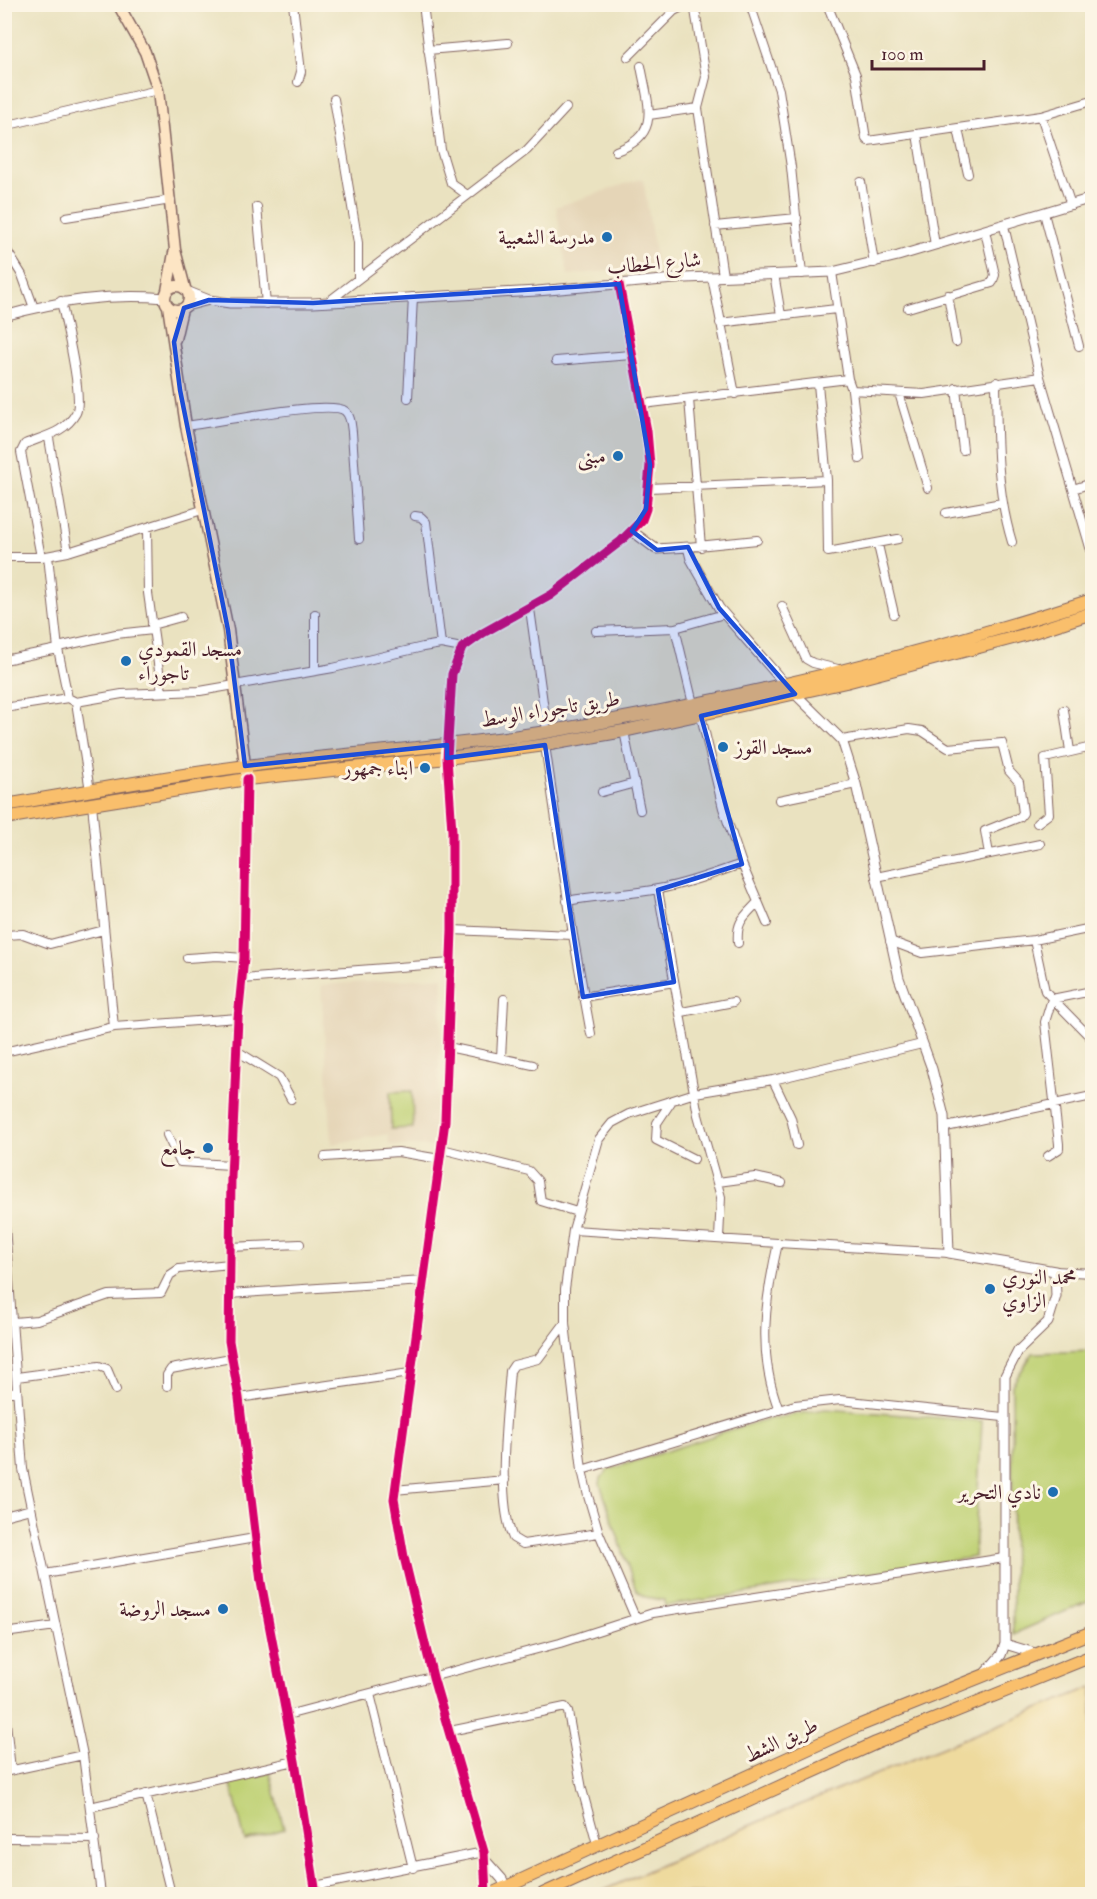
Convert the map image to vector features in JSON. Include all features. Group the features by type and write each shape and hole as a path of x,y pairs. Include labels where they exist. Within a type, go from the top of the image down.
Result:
{"main road":[{"path":"118,4 146,52 158,90 175,250 190,300 184,308 174,342"},
{"path":"175,250 167,298 186,426 226,620 247,779"},
{"path":"167,298 175,286 187,290"},
{"path":"167,298 175,310 184,308"},
{"name":"طريق تاجوراء الوسط","path":"4,805 91,798 245,766 447,745 547,731 693,704 842,670 1021,623 1092,600"},
{"path":"4,818 91,798 545,746 701,716 795,694 1024,635 1092,613"},
{"name":"طريق الشط","path":"491,1894 508,1891 597,1844 858,1726 1092,1632"},
{"name":"طريق الشط","path":"543,1894 876,1743 1092,1656"}],"street":[{"path":"293,4 301,72 298,82"},
{"path":"423,4 441,150 451,183 468,195"},
{"path":"628,57 673,8 688,4"},
{"path":"694,4 706,78 698,108 723,276"},
{"path":"750,4 779,90 802,274"},
{"path":"827,4 854,69 868,141 1041,116 1092,101"},
{"path":"428,50 508,43"},
{"path":"615,151 638,141 644,134 649,115 641,66"},
{"path":"4,126 158,90"},
{"path":"334,99 358,243 358,279"},
{"path":"328,302 527,150 566,108"},
{"path":"649,115 698,108"},
{"path":"1041,116 1071,205"},
{"path":"958,129 968,174"},
{"path":"917,134 934,245"},
{"path":"861,182 873,263"},
{"name":"شارع الحطاب","path":"187,290 209,300 266,304 413,297 723,276 832,272 873,263 1004,226 1092,198"},
{"path":"66,217 171,200"},
{"path":"257,207 266,304"},
{"path":"1044,213 1079,346"},
{"path":"715,226 796,218"},
{"path":"1004,226 1040,376 1092,554"},
{"path":"908,308 992,283 995,278 985,231"},
{"path":"4,246 22,275 34,308"},
{"path":"832,272 836,309 852,390 860,459"},
{"path":"774,274 781,315"},
{"path":"712,277 735,394"},
{"path":"486,1894 485,1857 433,1677 404,1557 394,1490 441,1154 453,930 452,831 447,758 450,686 454,663 462,648 483,633 530,609 551,595 632,531 642,520 649,488 650,465 643,404 631,355 619,284"},
{"path":"948,295 956,342"},
{"path":"4,316 61,301 116,296 167,298"},
{"path":"408,398 413,297"},
{"name":"شارع الحطاب","path":"184,308 209,300"},
{"path":"61,301 79,402 76,414 49,438 25,444 21,452 44,557 58,648 72,700 91,798 114,1028"},
{"path":"720,322 836,309"},
{"path":"556,361 631,355"},
{"path":"852,390 924,394 1040,376"},
{"path":"643,404 848,379"},
{"path":"996,382 997,454 1002,503 1012,542"},
{"path":"818,384 827,480 829,554 898,539"},
{"path":"956,388 963,450"},
{"path":"899,393 928,488"},
{"path":"689,399 701,547"},
{"path":"186,426 307,408 337,407 344,410 350,420 352,432 359,539"},
{"path":"49,438 68,552"},
{"path":"649,488 698,488 827,480"},
{"path":"1073,489 1092,483"},
{"path":"945,513 1002,503"},
{"path":"4,557 44,557 68,552 202,510"},
{"path":"415,516 425,519 426,522 441,644"},
{"path":"147,529 148,592 162,692"},
{"path":"632,531 656,549 701,547 757,540"},
{"path":"878,544 894,614"},
{"path":"687,547 711,596 724,614 784,683 842,740 856,784 899,978 922,1044 946,1127 950,1253"},
{"path":"782,606 806,659 842,670"},
{"path":"530,609 547,731"},
{"path":"315,614 315,669"},
{"path":"596,631 675,628 724,614"},
{"path":"4,660 153,627 181,617"},
{"path":"675,628 693,704"},
{"path":"4,708 122,694 192,692 236,686 441,644 462,648"},
{"path":"1064,710 1070,751"},
{"path":"701,716 723,808 742,864 767,923"},
{"path":"842,740 909,729 922,731 948,748 1002,743 1008,769 1019,782 1023,813 1020,817 985,831 989,854"},
{"path":"624,731 640,810"},
{"path":"545,746 567,901 591,1034"},
{"path":"1037,823 1049,814 1045,758 1092,747"},
{"path":"247,779 244,958 238,1018 231,1165 229,1294 231,1358 239,1398 255,1538 268,1621 287,1715 315,1890 413,1868 485,1857"},
{"path":"602,792 635,783"},
{"path":"779,800 856,784"},
{"path":"876,877 1040,843"},
{"path":"567,901 595,895 658,890 703,879 742,864"},
{"path":"658,890 674,982 682,1012 698,1115 721,1197 719,1238"},
{"path":"738,943 737,929 742,916 758,902"},
{"path":"890,941 922,953 1034,940 1092,928"},
{"path":"4,935 23,934 50,944 104,930"},
{"path":"453,930 573,935"},
{"path":"1034,940 1041,983 1052,999 1092,1040"},
{"path":"187,958 217,956 244,958"},
{"path":"242,979 451,963"},
{"path":"583,997 674,982"},
{"path":"1052,999 1092,991"},
{"path":"501,1058 504,999"},
{"path":"1048,1156 1059,1149 1045,1022 1052,999"},
{"path":"682,1012 733,1002"},
{"path":"4,1052 114,1028 238,1018"},
{"path":"635,1617 599,1533 582,1470 564,1323 565,1289 573,1230 599,1139 605,1129 629,1114 695,1093 773,1080 922,1044"},
{"path":"448,1047 533,1065"},
{"path":"237,1051 279,1077 291,1099"},
{"path":"773,1080 791,1118 797,1145"},
{"path":"946,1127 1055,1106 1092,1096"},
{"path":"671,1102 657,1123 656,1140 694,1160"},
{"path":"167,1135 180,1162 231,1165"},
{"path":"325,1157 398,1152 441,1154 530,1171 538,1181 541,1201 577,1212"},
{"path":"718,1182 755,1177 782,1184"},
{"path":"4,1213 14,1322 23,1469 83,1755 101,1894"},
{"path":"573,1230 950,1253 1055,1271 1092,1273"},
{"path":"778,1243 769,1284 766,1368 779,1410"},
{"path":"230,1247 300,1244"},
{"path":"14,1322 37,1320 109,1295 161,1293 170,1275 179,1269 230,1264"},
{"path":"984,1674 993,1666 1005,1644 1003,1417 1005,1376 1018,1351 1048,1322 1056,1296 1055,1271"},
{"path":"229,1294 423,1281"},
{"path":"564,1323 538,1359 511,1368 505,1480 511,1533 519,1543 599,1533"},
{"path":"167,1386 167,1375 171,1369 231,1358"},
{"path":"17,1377 99,1366 107,1369 116,1390"},
{"path":"239,1398 410,1373"},
{"path":"4,1393 17,1391"},
{"path":"582,1470 818,1400 840,1400 1003,1417"},
{"path":"394,1490 505,1480"},
{"path":"4,1516 32,1509"},
{"path":"45,1574 255,1538"},
{"path":"287,1715 560,1643 635,1617 1004,1558"},
{"path":"4,1634 56,1626"},
{"path":"1005,1644 1035,1653"},
{"path":"370,1694 413,1868"},
{"path":"4,1703 8,1771 83,1755"},
{"path":"450,1731 565,1707 568,1712 582,1789 597,1844"},
{"path":"90,1807 295,1761"},
{"path":"146,1794 171,1894"},
{"path":"9,1838 95,1839"},
{"path":"485,1857 508,1891"}],"highlighted area":[{"path":"619,284 650,465 646,509 632,531 657,550 688,547 719,608 795,694 701,716 742,864 658,890 674,982 583,997 545,745 447,758 447,745 245,766 228,630 180,390 174,342 184,308 209,300 313,303"}],"shaded area":[{"name":"مدرسة الشعبية","path":"643,178 657,266 568,275 556,207"},
{"path":"443,977 436,1147 389,1145 388,1134 332,1144 321,985"}],"green space":[{"path":"412,1091 413,1128 391,1129 390,1092"},
{"name":"نادي التحرير","path":"1092,1351 1092,1600 1013,1634 1012,1385 1033,1353"},
{"path":"825,1409 982,1421 974,1557 665,1606 664,1600 645,1597 636,1590 600,1484 601,1478 608,1470 764,1420"},
{"path":"270,1772 284,1829 245,1841 231,1784"}],"sand":[{"path":"1092,1687 1092,1894 595,1894 758,1822"}],"cycle path":[{"path":"486,1894 484,1852 433,1677 404,1557 394,1499 445,1121 452,930 452,831 447,758 452,674 462,648 483,633 551,595 621,541 642,520 646,509 650,465 647,431 619,284"},
{"path":"247,779 244,958 238,1018 231,1177 229,1341 239,1398 261,1582 295,1761 316,1894"}],"place":[{"name":"مدرسة الشعبية","path":"607,237"},
{"name":"مبنى","path":"618,456"},
{"name":"مسجد القمودي تاجوراء","path":"126,661"},
{"name":"مسجد القوز","path":"723,747"},
{"name":"ابناء جمهور","path":"425,768"},
{"name":"جامع","path":"208,1148"},
{"name":"محمد النوري الزاوي","path":"990,1289"},
{"name":"نادي التحرير","path":"1053,1492"},
{"name":"مسجد الروضة","path":"223,1609"}]}
